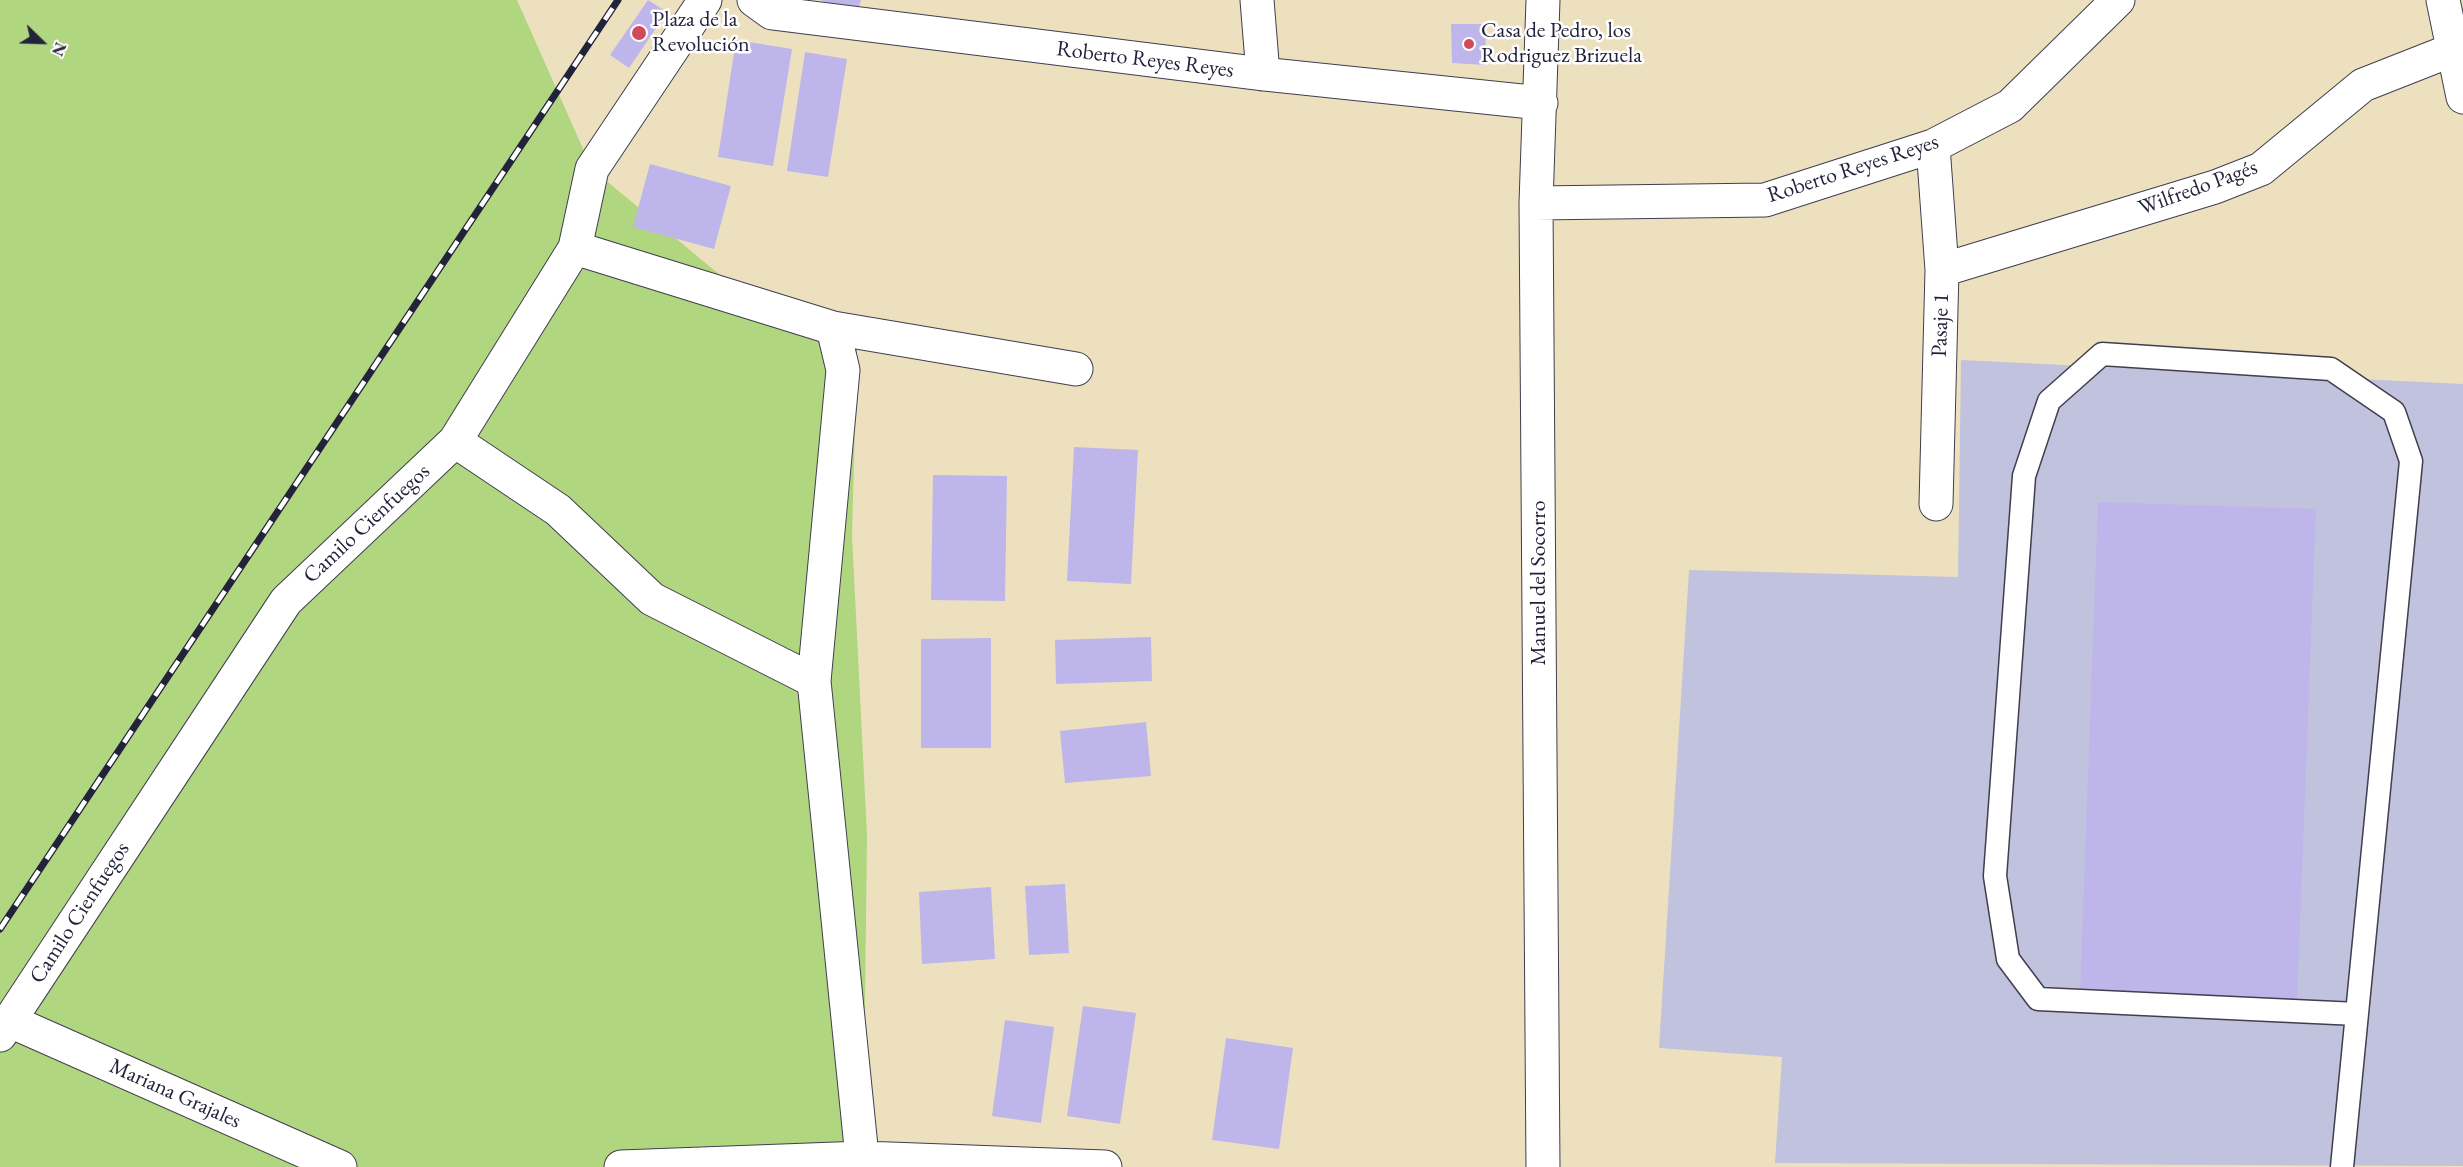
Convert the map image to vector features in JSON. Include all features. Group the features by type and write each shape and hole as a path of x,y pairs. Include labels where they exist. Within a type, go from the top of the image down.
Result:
{"street":[{"name":"Camilo Cienfuegos","path":"5,1028 171,772 286,601 455,441 575,248 591,169 705,0"},
{"name":"Roberto Reyes Reyes","path":"754,0 772,13 1263,75 1541,103"},
{"path":"1257,0 1263,75"},
{"name":"Manuel del Socorro","path":"1543,0 1536,203 1543,1167"},
{"name":"Roberto Reyes Reyes","path":"1536,203 1765,200 1933,146 2010,106 2118,0"},
{"path":"2443,0 2457,51 2463,97"},
{"name":"Wilfredo Pagés","path":"1942,270 2216,187 2261,169 2363,85 2457,51"},
{"name":"Pasaje 1","path":"1933,146 1942,270 1936,504"},
{"path":"575,248 833,328 1076,369"},
{"path":"833,328 843,370 814,681 863,1162"},
{"path":"455,441 558,510 652,599 814,681"},
{"name":"Mariana Grajales","path":"5,1028 340,1167"},
{"path":"621,1167 863,1162 1105,1167"}],"lane":[{"path":"2342,1167 2357,1014 2410,461 2394,412 2331,369 2102,354 2049,401 2024,476 1995,876 2008,959 2038,999 2357,1014"}],"shaded area":[{"path":"1961,360 2463,384 2463,1166 1775,1163 1782,1057 1659,1048 1689,570 1958,577"}],"green space":[{"path":"0,0 517,0 592,169 720,275 857,350 852,535 867,836 863,1167 0,1167"}],"building":[{"name":"Plaza de la Revolución","path":"648,0 667,12 629,68 610,55"},
{"path":"820,0 861,0 857,13"},
{"name":"Casa de Pedro, los Rodriguez Brizuela","path":"1451,24 1486,24 1485,65 1452,63"},
{"path":"736,40 792,49 773,166 718,157"},
{"path":"805,52 847,59 828,177 787,171"},
{"path":"650,164 731,186 714,249 633,227"},
{"path":"1074,447 1138,450 1131,584 1067,581"},
{"path":"933,475 1007,476 1005,601 931,600"},
{"path":"2098,502 2316,509 2297,1002 2080,994"},
{"path":"1151,637 1152,681 1056,684 1055,640"},
{"path":"991,638 991,748 921,748 921,639"},
{"path":"1146,722 1151,776 1065,783 1060,731"},
{"path":"1065,884 1069,953 1029,955 1025,886"},
{"path":"991,887 995,959 922,964 919,892"},
{"path":"1083,1006 1136,1013 1120,1124 1067,1116"},
{"path":"1005,1020 1054,1027 1041,1123 992,1116"},
{"path":"1226,1038 1293,1048 1279,1149 1212,1140"}],"railway":[{"path":"0,929 618,0"}],"place":[{"name":"Plaza de la Revolución","path":"639,33"},
{"name":"Casa de Pedro, los Rodriguez Brizuela","path":"1469,44"}]}
